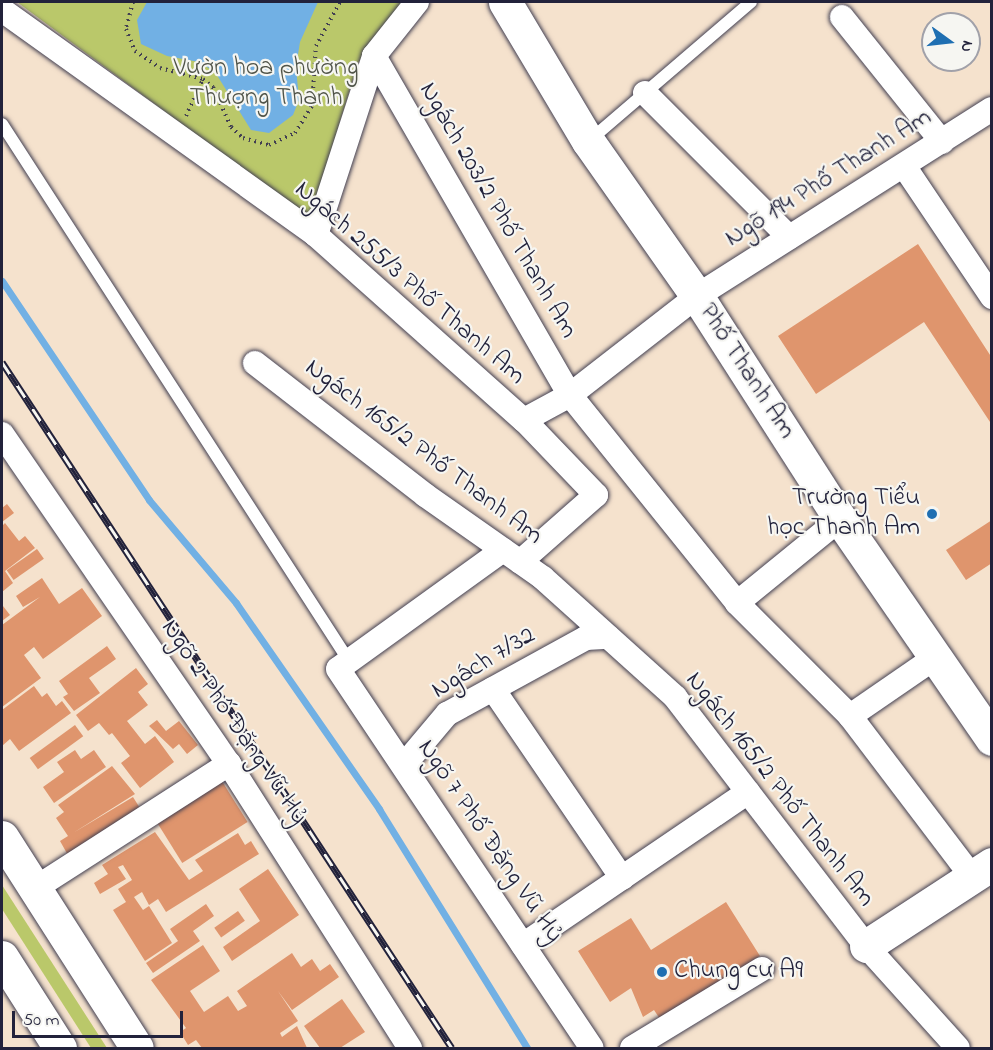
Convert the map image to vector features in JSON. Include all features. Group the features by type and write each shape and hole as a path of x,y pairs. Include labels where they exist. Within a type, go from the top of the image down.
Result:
{"street":[{"path":"316,235 374,56 417,2"},
{"name":"Phố Thanh Am","path":"505,2 588,141 697,296 840,519 933,658 992,739"},
{"name":"Ngách 255/3 Phố Thanh Am","path":"2,10 316,235 524,420 596,495 511,556"},
{"path":"842,17 942,142"},
{"name":"Ngách 203/2 Phố Thanh Am","path":"374,56 570,394 737,603 850,716 982,870"},
{"path":"645,93 789,237"},
{"name":"Ngõ 194 Phố Thanh Am","path":"524,420 570,394 697,296 992,109"},
{"path":"904,166 992,297"},
{"name":"Ngách 165/2 Phố Thanh Am","path":"255,363 511,556 675,697 866,946 958,1048"},
{"name":"Ngõ 2 Phố Đặng Vũ Hỷ","path":"2,434 229,764 410,1048"},
{"path":"737,603 840,519"},
{"path":"344,665 511,556"},
{"name":"Ngách 7/32","path":"404,765 447,714 586,638 608,638"},
{"path":"850,716 933,658"},
{"name":"Ngõ 7 Phố Đặng Vũ Hỷ","path":"344,665 404,765 592,1048"},
{"path":"493,689 622,878"},
{"path":"34,888 229,764"},
{"path":"523,945 748,792"},
{"path":"2,837 137,1048"},
{"path":"866,946 982,870"},
{"path":"2,957 60,1048"},
{"path":"632,1048 762,969"}],"lane":[{"path":"588,141 751,2"},
{"path":"2,124 344,665"}],"path":[{"path":"133,2 126,29 135,51 160,68 203,79 213,87 231,127 243,138 255,144 283,142 295,133 312,106 316,46 340,2"},
{"path":"176,134 203,79"}],"green space":[{"name":"Vườn hoa phường Thượng Thanh","path":"17,2 402,2 358,63 310,219"},
{"path":"2,885 107,1048 91,1048 2,909"}],"water":[{"path":"147,2 318,2 300,42 296,67 299,100 293,115 269,133 251,130 215,72 199,62 167,56 141,44 137,20"}],"building":[{"path":"918,244 992,358 992,425 924,322 816,394 778,336"},
{"path":"7,504 14,513 2,522 2,508"},
{"path":"992,520 992,563 966,580 946,550"},
{"path":"5,523 19,541 25,536 35,548 5,571 13,583 2,592 2,526"},
{"path":"37,549 44,559 14,580 7,570"},
{"path":"42,578 59,604 82,588 102,616 43,659 34,647 24,655 41,678 2,707 2,625 40,597 23,607 16,596"},
{"path":"2,607 10,615 2,621"},
{"path":"107,646 116,659 89,678 100,693 74,711 63,697 68,694 59,681"},
{"path":"136,668 148,684 138,692 148,705 127,721 145,744 155,736 174,762 140,788 121,763 130,756 112,733 109,735 99,723 88,731 76,715"},
{"path":"34,686 42,697 47,693 56,706 62,701 71,713 19,751 10,739 2,746 2,710"},
{"path":"157,720 166,731 179,721 198,745 187,754 179,744 173,749 149,726"},
{"path":"75,725 83,736 38,769 30,758"},
{"path":"75,750 81,759 94,750 106,767 54,803 43,787 64,772 57,762"},
{"path":"112,766 135,794 73,833 133,797 143,813 69,857 60,841 68,836 56,818 64,812 58,805"},
{"path":"220,778 248,822 182,863 155,819"},
{"path":"155,832 189,880 203,871 195,860 238,833 245,845 251,841 259,854 166,912 158,899 149,905 142,892 134,897 143,910 149,906 172,943 145,961 113,910 126,902 118,889 132,880 123,865 118,867 126,879 100,894 94,883 108,874 102,865"},
{"path":"268,869 299,915 232,961 223,947 260,921 239,889"},
{"name":"Chung cư A9","path":"726,902 760,956 660,1019 654,1010 643,1017 631,988 610,1002 578,951 631,918 651,950"},
{"path":"206,904 214,916 193,931 200,941 153,973 146,963 178,941 170,929"},
{"path":"238,911 245,921 221,937 214,928"},
{"path":"203,945 220,971 190,991 204,1012 228,996 238,1011 247,1006 237,991 292,953 301,967 312,959 320,971 330,964 339,977 292,1010 278,991 298,1021 280,1033 282,1037 297,1026 307,1048 202,1048 196,1040 188,1045 180,1032 186,1028 151,980"},
{"path":"342,999 365,1032 340,1048 320,1048 304,1026"}],"waterway":[{"path":"2,281 149,500 236,603 379,809 527,1048"}],"railway":[{"path":"2,362 452,1048"}],"place":[{"name":"Trường Tiểu học Thanh Am","path":"932,514"},
{"name":"Chung cư A9","path":"662,972"}]}
